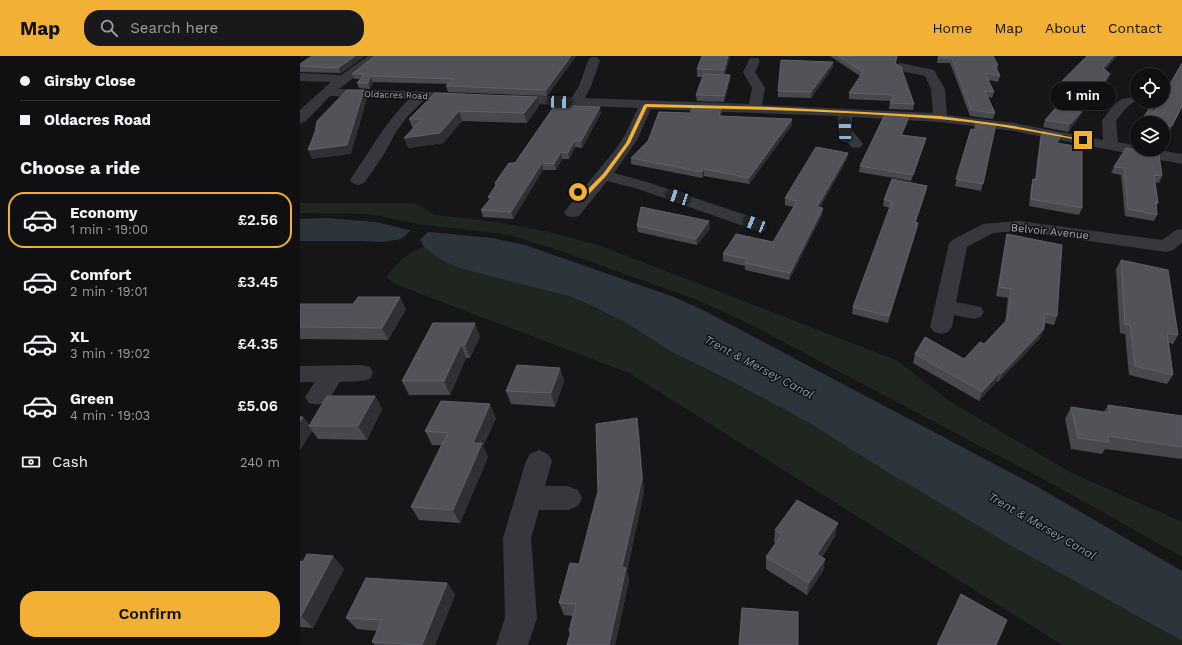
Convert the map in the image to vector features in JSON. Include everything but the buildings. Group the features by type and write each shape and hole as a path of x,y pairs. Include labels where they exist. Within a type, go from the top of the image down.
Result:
{"street":[{"path":"300,119 309,107 326,92 376,56"},
{"path":"576,102 596,65"},
{"path":"755,108 760,88 752,79 749,72 756,65"},
{"path":"901,66 930,73 946,73"},
{"path":"930,73 938,89 940,118"},
{"path":"300,77 344,79"},
{"name":"Oldacres Road","path":"326,92 475,98"},
{"path":"347,169 363,174 389,131 402,114 420,96"},
{"path":"490,99 755,108 940,118 1014,127 1182,159"},
{"path":"1111,145 1109,122 1119,103"},
{"path":"573,212 605,175 628,143 646,105"},
{"path":"831,137 852,139 845,130 845,112"},
{"path":"605,175 641,185 755,224"},
{"path":"568,192 588,193"},
{"path":"714,209 728,198"},
{"name":"Belvoir Avenue","path":"941,327 958,244 989,228 1019,226 1166,246"},
{"path":"1182,234 1166,246 1182,257"},
{"path":"945,307 974,312"},
{"path":"300,374 362,373"},
{"path":"317,397 333,374"},
{"path":"512,645 521,618 517,538 539,461"},
{"path":"528,498 568,498"}],"shaded area":[{"path":"300,203 414,203 435,215 498,222 549,232 601,246 896,360 951,402 1070,472 1182,522 1182,557 1067,492 740,319 697,300 561,251 510,235 417,224 370,214 300,213"},
{"path":"424,247 438,258 482,274 569,296 595,307 628,324 672,352 733,382 811,424 879,467 1012,546 1182,641 1182,645 1062,645 629,373 395,284 386,277 408,255"}],"water":[{"name":"Trent & Mersey Canal","path":"326,218 376,222 409,230 492,238 525,245 674,297 703,310 1036,486 1182,571 1182,641 1012,546 879,467 811,424 733,382 672,352 628,324 595,307 569,296 459,268 438,258 424,247 421,241 402,239 382,242 300,241 300,219"}],"pier":[{"path":"412,229 429,231 417,243 399,241"}],"route":[{"path":"578,192 588,193 605,175 628,143 646,105 770,108 940,118 1014,127 1083,140"}]}
